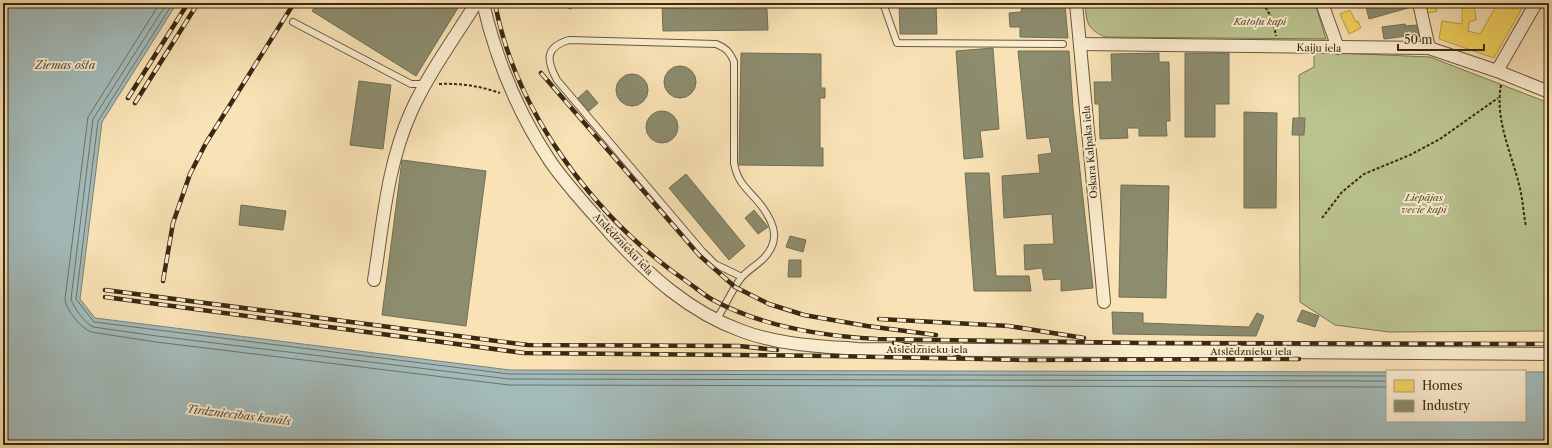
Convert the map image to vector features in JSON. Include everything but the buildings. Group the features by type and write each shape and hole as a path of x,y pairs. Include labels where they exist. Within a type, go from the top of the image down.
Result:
{"street":[{"path":"374,280 390,177 411,113 426,84 476,3"},
{"name":"Atslēdznieku iela","path":"483,3 501,68 550,161 598,219 638,263 675,296 716,320 742,331 770,340 858,349 1546,354"},
{"name":"Oskara Kalpaka iela","path":"1076,3 1104,302"},
{"path":"1322,3 1338,48"},
{"path":"1419,3 1429,48"},
{"path":"1502,73 1536,3"},
{"name":"Kaiju iela","path":"1080,44 1429,48 1502,73 1549,92"}],"lane":[{"path":"883,3 897,43 1063,44"},
{"path":"293,22 411,84 426,84"},
{"path":"716,320 742,277 765,257 772,246 774,236 773,222 762,206 740,183 735,173 734,62 730,54 725,48 716,44 569,40 558,43 551,50 549,58 552,72 557,80 702,251 715,264 742,277"}],"path":[{"path":"1263,3 1273,20 1276,29 1276,47"},
{"path":"1502,73 1498,98 1505,138 1521,193 1526,227"},
{"path":"426,84 455,83 486,88 516,99"},
{"path":"1322,218 1342,192 1364,174 1410,155 1440,139 1498,98"}],"green space":[{"name":"Katoļu kapi","path":"1085,3 1315,3 1326,39 1105,37 1091,28 1087,20"},
{"name":"Liepājas vecie kapi","path":"1314,52 1430,57 1549,103 1549,331 1389,332 1335,325 1300,302 1299,75 1314,67"}],"water":[{"path":"3,3 177,3 102,122 80,299 95,318 510,370 1386,372 1386,422 1526,422 1526,372 1549,372 1549,445 3,445"}],"railway":[{"path":"128,98 188,3"},
{"path":"135,103 198,3"},
{"path":"163,281 173,223 190,174 206,143 294,3"},
{"path":"495,3 505,44 521,84 540,123 564,160 591,195 621,227 653,256 710,298 752,317 814,332 856,338 877,339 1141,343 1549,344"},
{"path":"541,73 699,255 735,287 769,304 804,315 867,326 936,335"},
{"path":"105,290 528,345 739,346 777,350"},
{"path":"105,297 524,353 831,356 1029,360 1299,359"},
{"path":"879,319 1009,326 1084,338"},
{"path":"894,343 959,354"}],"water label":[{"name":"Ziemas osta","path":"65,65"},
{"name":"Tirdzniecības kanāls","path":"239,415"}]}
